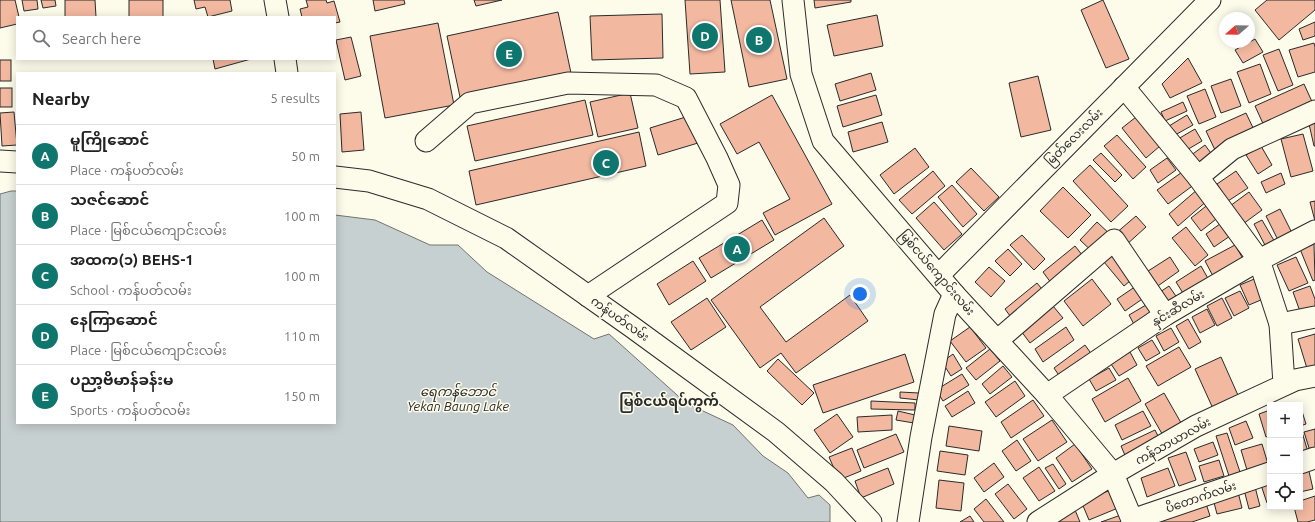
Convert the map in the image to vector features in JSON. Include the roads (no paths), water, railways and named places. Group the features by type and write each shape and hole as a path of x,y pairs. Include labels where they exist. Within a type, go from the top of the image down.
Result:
{"street":[{"path":"275,0 278,16"},
{"name":"မြစ်ငယ်ကျောင်းလမ်း","path":"793,0 801,74 823,141 954,294 998,340 1047,395 1113,474 1133,521"},
{"name":"မြတ်လေးလမ်း","path":"939,275 1210,0"},
{"path":"285,60 287,72"},
{"path":"426,141 470,103 568,83 656,85 686,98 717,158 729,185 727,203 588,296"},
{"path":"1124,87 1198,176 1259,260 1280,324 1284,384"},
{"path":"1198,176 1232,149 1315,111"},
{"path":"0,161 16,162"},
{"name":"ကန်ပတ်လမ်း","path":"336,177 369,181 428,199 506,238 776,432 834,482 871,522"},
{"name":"နှင်းဆီလမ်း","path":"1047,395 1166,316 1259,260 1315,231"},
{"path":"998,340 1114,240 1166,316"},
{"path":"908,522 923,430 945,314 954,294"},
{"path":"1280,324 1315,317"},
{"name":"ကန်သာယာလမ်း","path":"1038,522 1113,474 1196,426 1284,384 1315,376"},
{"path":"1303,462 1315,458"},
{"name":"ပိတောက်လမ်း","path":"1133,521 1267,474"}],"water":[{"name":"ရေကန်ဘောင် Yekan Baung Lake","path":"16,191 16,424 336,424 336,215 375,220 430,245 458,245 487,272 594,339 609,334 686,403 733,425 763,456 788,473 808,498 819,495 830,505 830,522 0,522 0,194"}],"place":[{"name":"နေကြာဆောင်","path":"705,36"},
{"name":"သဇင်ဆောင်","path":"759,40"},
{"name":"ပညာ့ဗိမာန်ခန်းမ","path":"509,54"},
{"name":"အထက(၁) BEHS-1","path":"606,163"},
{"name":"မူကြိုဆောင်","path":"737,249"}],"district":[{"name":"မြစ်ငယ်ရပ်ကွက်","path":"669,401"}]}
